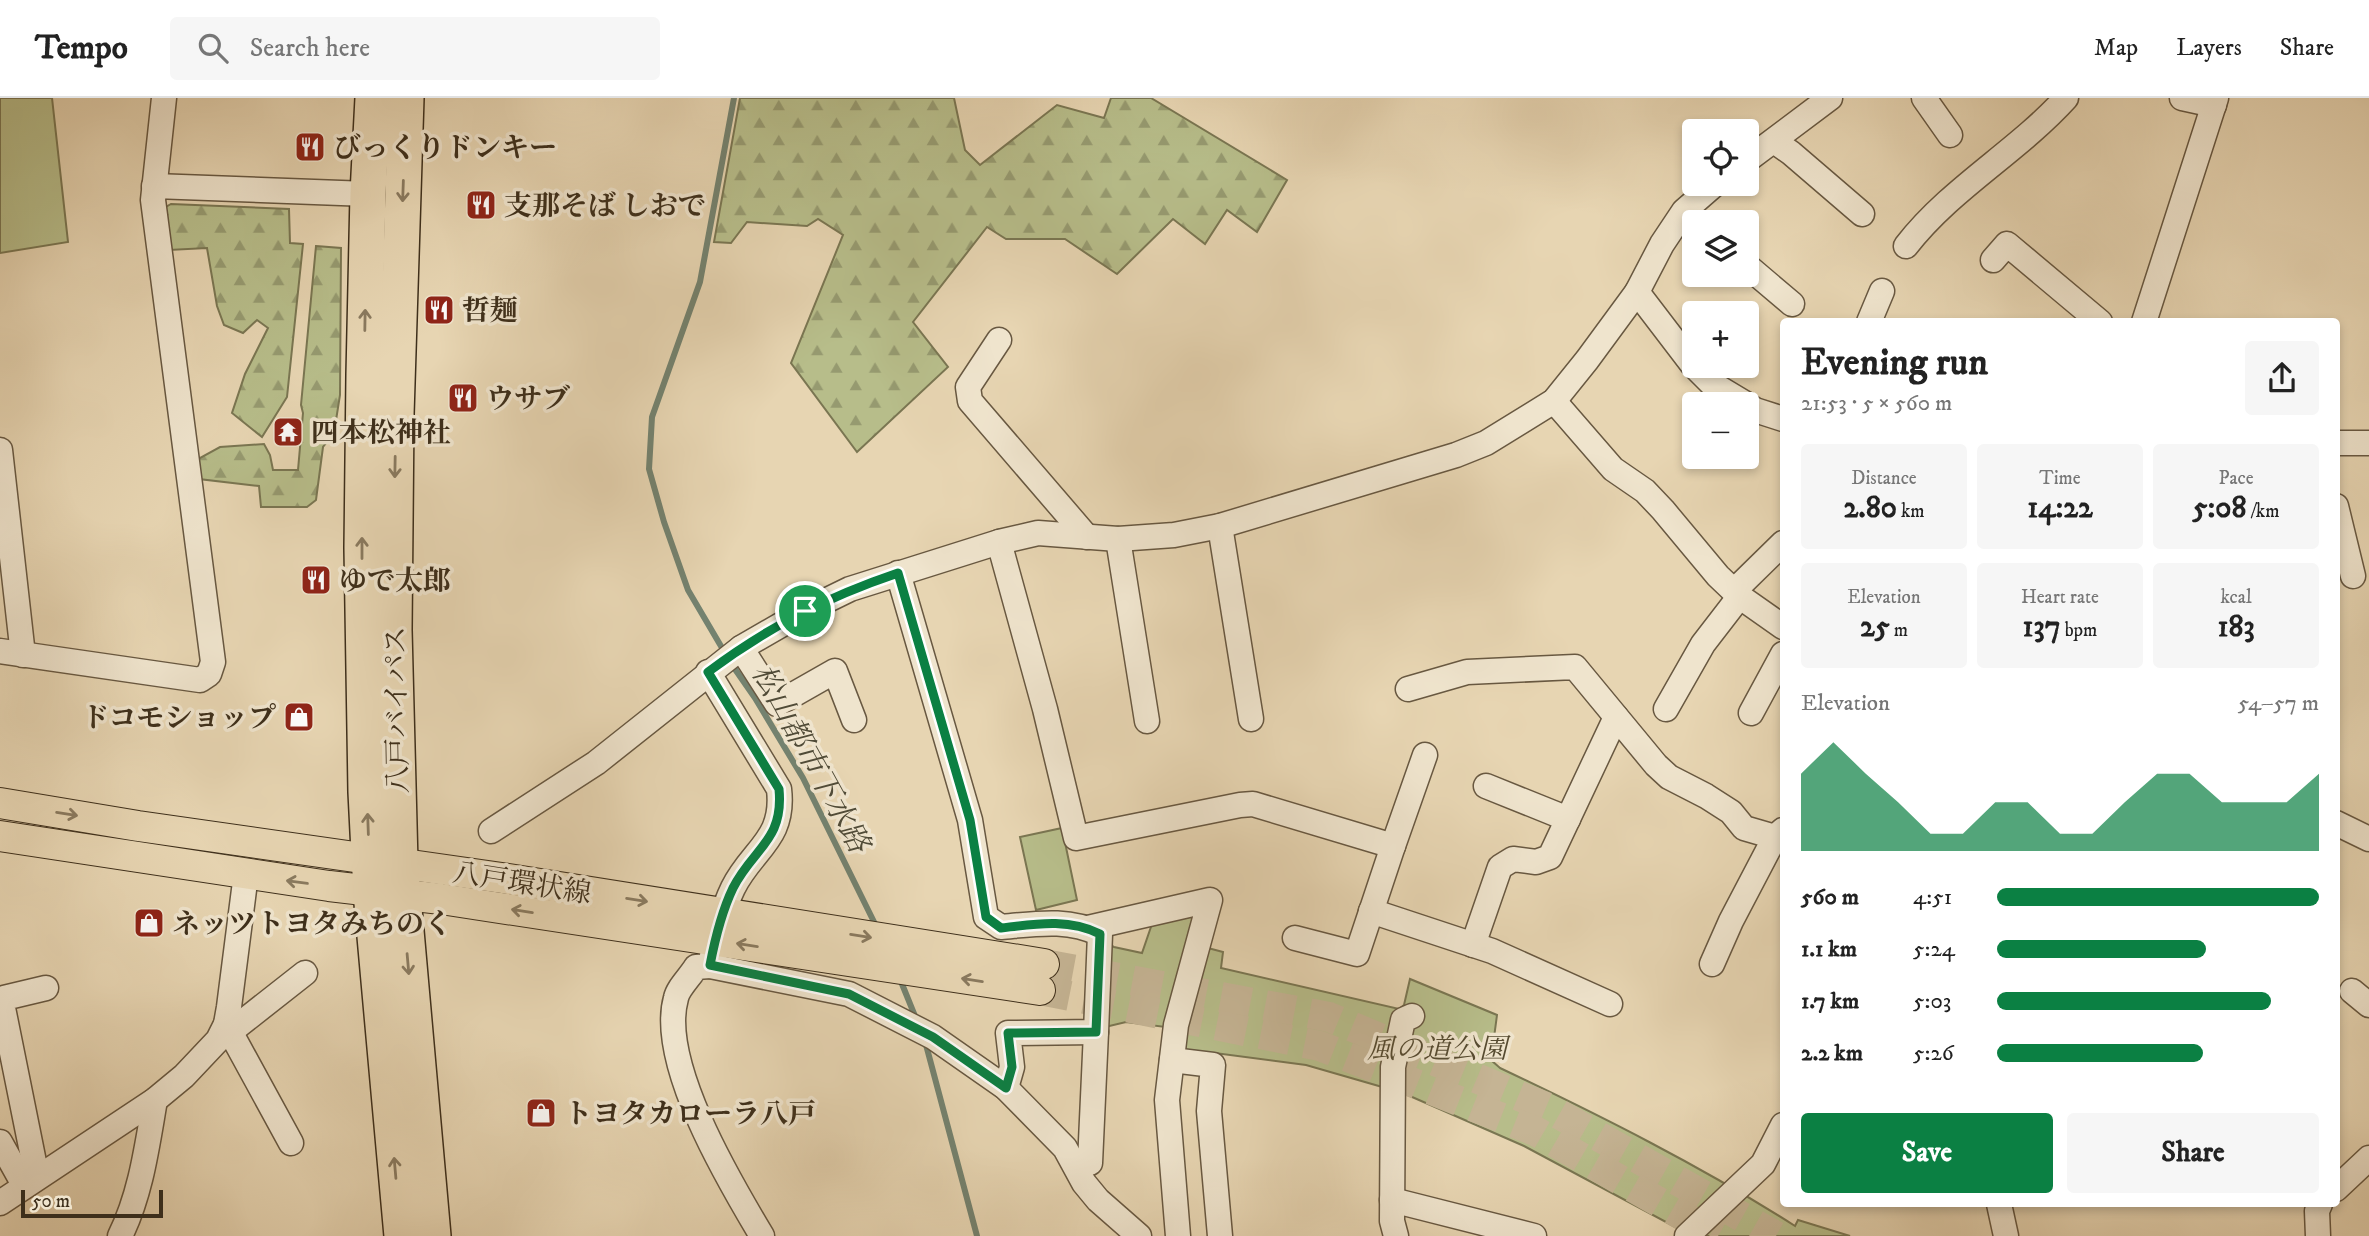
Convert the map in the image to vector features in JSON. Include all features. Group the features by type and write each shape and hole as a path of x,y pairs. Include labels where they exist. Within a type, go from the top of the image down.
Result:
{"highway":[{"name":"八戸バイパス","path":"373,98 368,194 362,548 386,878 402,1236"},
{"name":"八戸バイパス","path":"406,98 386,878 433,1236"}],"main road":[{"name":"八戸環状線","path":"0,803 386,878 441,899 716,940 1042,977"},
{"name":"八戸環状線","path":"0,836 246,874 386,878"}],"street":[{"path":"0,450 12,653 200,680 209,674 213,662 153,200 164,98"},
{"path":"1759,152 1830,98"},
{"path":"1924,98 1950,135"},
{"path":"1906,246 1923,224 1965,185 2028,135 2066,98"},
{"path":"2145,318 2215,102 2182,98"},
{"path":"1774,141 1862,214"},
{"path":"154,186 368,194"},
{"path":"1695,210 1706,196"},
{"path":"491,831 596,763 741,648 850,589 999,542 1038,533 1118,540 1174,535 1220,526 1456,455 1486,443 1554,401 1637,292 1661,244 1682,224"},
{"path":"1993,260 2007,244 2096,318"},
{"path":"1759,276 1792,304"},
{"path":"1871,318 1882,291"},
{"path":"1637,292 1692,364 1712,383 1727,392"},
{"path":"999,340 968,387 971,401 1087,537"},
{"path":"1554,401 1613,469 1645,491 1664,510 1709,566 1737,593 1780,625"},
{"path":"1759,411 1780,418"},
{"path":"2340,443 2369,443"},
{"path":"2340,522 2353,576"},
{"path":"1220,526 1251,719"},
{"path":"1118,540 1147,721"},
{"path":"999,542 1045,709 1076,838 1253,804 1392,846"},
{"path":"1666,709 1703,644 1737,593 1780,546"},
{"path":"898,573 970,820 986,917 1001,928 1058,922 1088,928 1100,934 1090,1163"},
{"path":"741,648 777,704 835,671 854,720"},
{"path":"1751,713 1780,660"},
{"path":"1408,689 1467,672 1575,667 1669,777 1731,812 1744,828 1779,834 1731,920 1712,964"},
{"path":"708,672 779,789 781,807 776,828 734,886 716,940 676,995 671,1024 684,1085 733,1188 762,1236"},
{"path":"1473,945 1500,867 1513,859 1536,862 1550,857 1616,717"},
{"path":"1295,938 1357,954 1425,755"},
{"path":"1486,786 1567,819"},
{"path":"2340,825 2369,839"},
{"path":"246,874 228,1028 291,1143"},
{"path":"1088,928 1210,900 1176,1025 1167,1100 1178,1236"},
{"path":"1371,911 1492,951 1610,1004"},
{"path":"716,940 849,994 933,1037 1006,1088 1065,1148 1084,1183 1098,1200 1139,1236"},
{"path":"0,1203 155,1100 184,1076 228,1028 305,973"},
{"path":"30,1181 2,1003 4,998 46,988"},
{"path":"1396,1236 1392,1220 1393,1067 1403,1020 1412,1016"},
{"path":"1006,1088 1012,1067 1008,1033 1096,1032"},
{"path":"1172,1060 1213,1065 1209,1111 1220,1236"},
{"path":"120,1236 131,1213 146,1154 155,1100"},
{"path":"1687,1236 1763,1164 1780,1131"},
{"path":"0,1142 30,1181"},
{"path":"2340,1185 2369,1158"},
{"path":"1392,1200 1534,1236"},
{"path":"2000,1207 2006,1236"},
{"path":"2318,1236 2319,1207"}],"green space":[{"path":"0,98 52,98 68,242 0,253"},
{"path":"740,98 954,98 965,150 980,165 1057,105 1104,118 1111,98 1151,98 1287,180 1257,232 1227,210 1205,244 1173,219 1117,274 1065,239 1006,239 987,227 913,322 948,367 857,452 791,363 843,235 818,219 807,226 747,222 731,243 714,242"},
{"path":"171,204 289,209 290,243 303,244 287,397 262,437 232,413 245,374 268,328 257,320 243,333 224,325 217,306 207,248 169,250 164,208"},
{"path":"316,246 341,248 340,395 334,433 323,447 316,500 307,507 261,507 259,486 199,479 198,459 220,447 264,444 273,470 298,470 303,413 301,405"},
{"path":"1062,828 1077,900 1036,910 1020,837"},
{"name":"風の道公園","path":"1184,912 1197,921 1193,944 1223,952 1221,968 1399,1009 1404,1005 1410,979 1497,1015 1491,1060 1500,1068 1650,1142 1795,1226 1798,1220 1850,1236 1692,1236 1524,1146 1403,1093 1306,1065 1215,1053 1211,1056 1180,1050 1182,1029 1126,1022 1101,1028 1104,940 1114,947 1142,953 1153,921"}],"waterway":[{"name":"松山都市下水路","path":"725,653 688,590 649,469 652,417 700,282 734,98"},
{"name":"松山都市下水路","path":"730,662 803,778 877,928"},
{"name":"松山都市下水路","path":"900,979 917,1021"},
{"name":"松山都市下水路","path":"925,1041 977,1236"}],"tunnel":[{"path":"1044,964 1329,1017 1548,1108 1776,1236"},
{"path":"1040,990 1320,1046 1535,1131 1718,1236"}],"place":[{"name":"びっくりドンキー","path":"310,147"},
{"name":"支那そば しおで","path":"481,205"},
{"name":"哲麺","path":"439,310"},
{"name":"ウサブ","path":"463,398"},
{"name":"四本松神社","path":"288,432"},
{"name":"ゆで太郎","path":"316,580"},
{"name":"ドコモショップ","path":"299,717"},
{"name":"ネッツトヨタみちのく","path":"149,923"},
{"name":"トヨタカローラ八戸","path":"541,1113"}],"route":[{"path":"898,573 970,820 986,917 1001,928 1058,922 1088,928 1100,934 1096,1032 1008,1033 1012,1067 1006,1088 933,1037 849,994 710,965 722,914 734,886 776,828 781,807 779,789 708,672 741,648 805,611 850,589 898,573"}]}
